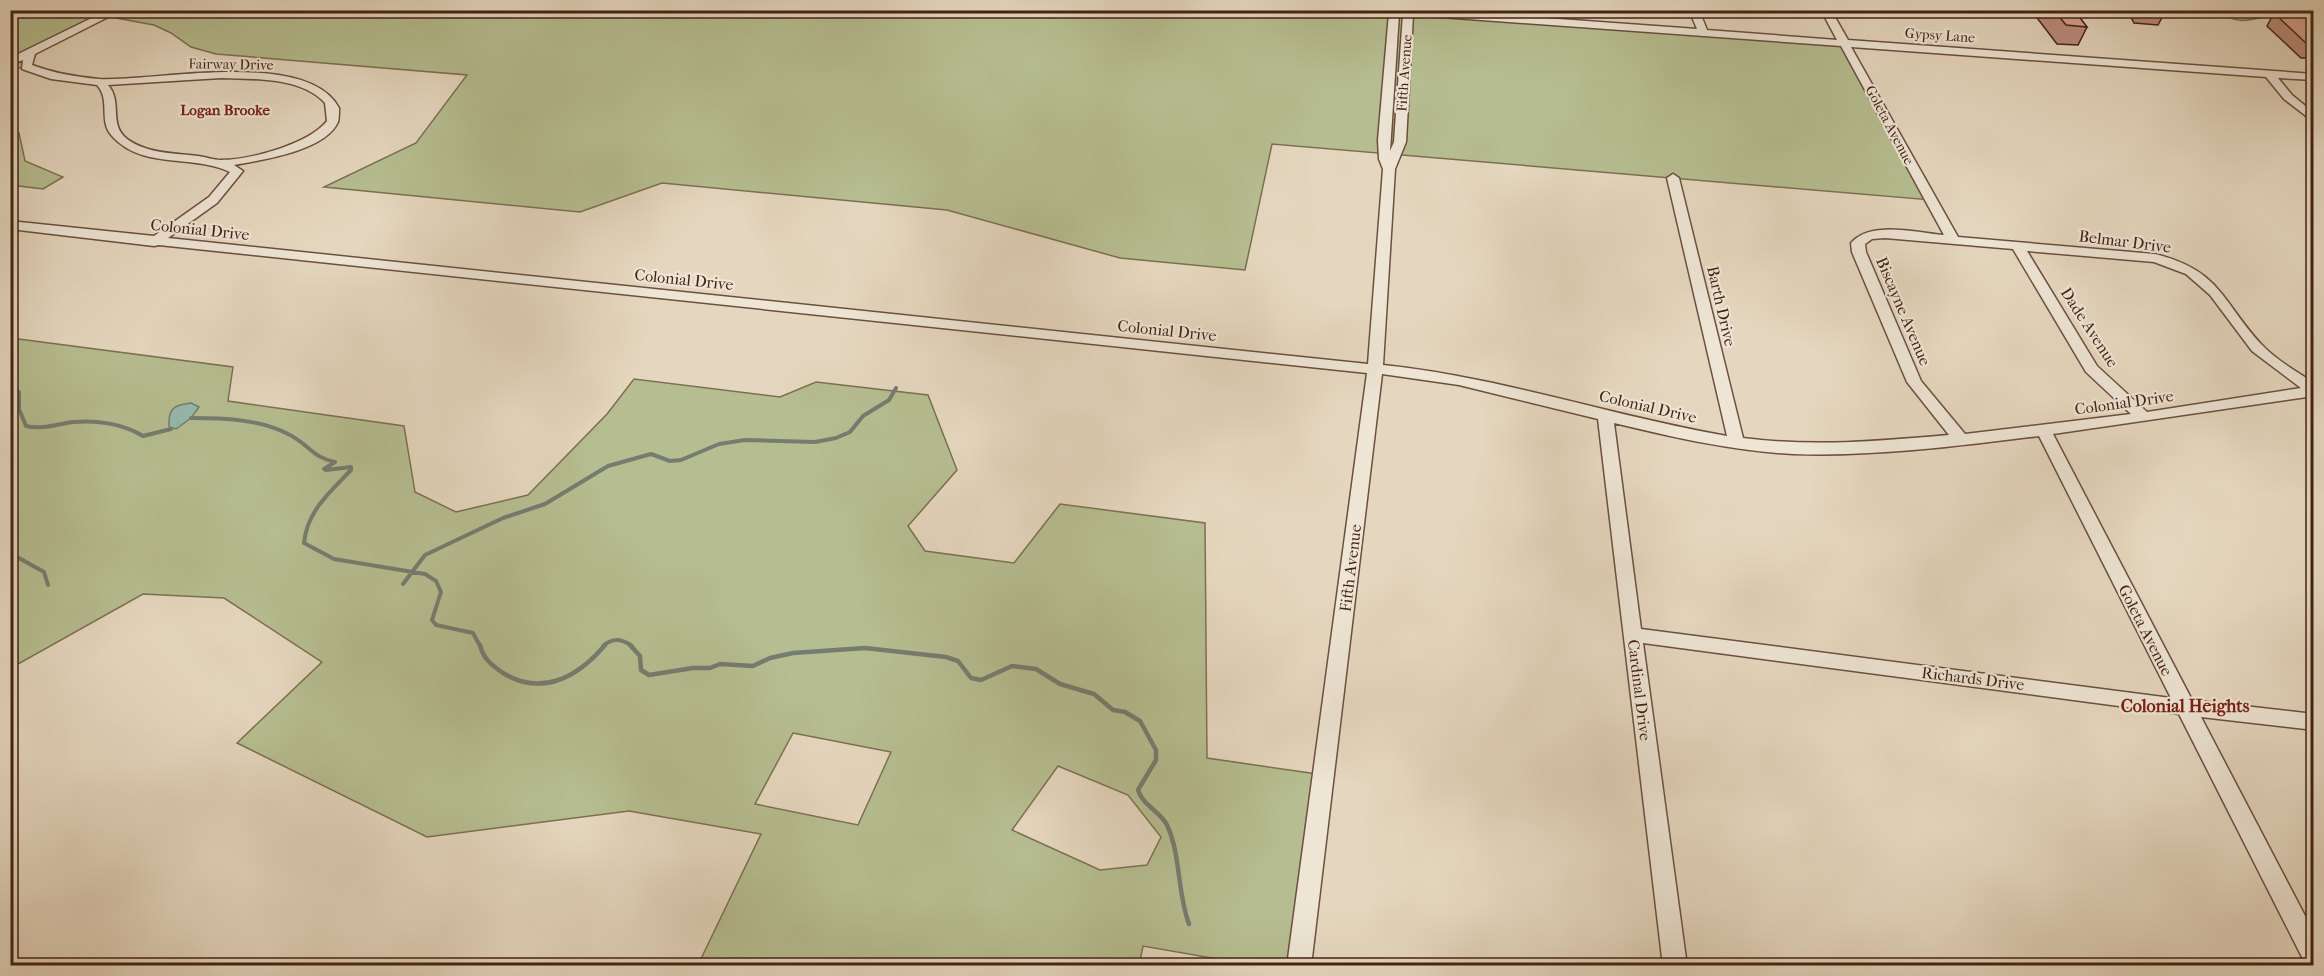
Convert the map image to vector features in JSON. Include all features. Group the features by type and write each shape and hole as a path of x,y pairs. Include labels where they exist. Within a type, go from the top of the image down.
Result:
{"street":[{"path":"10,62 117,10"},
{"name":"Gypsy Lane","path":"1385,10 2313,77"},
{"path":"1560,10 1562,23"},
{"path":"1694,10 1703,33"},
{"name":"Goleta Avenue","path":"1826,10 1953,240"},
{"name":"Fifth Avenue","path":"1389,169 1385,159 1384,140 1394,11"},
{"name":"Fifth Avenue","path":"1299,966 1375,369 1389,169 1400,142 1408,11"},
{"path":"26,67 31,51"},
{"path":"10,69 26,67 51,76 104,86 112,97 109,124 115,135 126,143 142,151 164,157 224,163 237,171 213,200 154,242"},
{"path":"2270,75 2313,119"},
{"path":"2270,75 2283,82 2313,111"},
{"name":"Fairway Drive","path":"104,86 133,80 214,76 274,79 305,86 325,97 333,107 334,116 325,131 305,143 262,157 224,163"},
{"name":"Fairway Drive","path":"237,171 262,157"},
{"name":"Barth Drive","path":"1673,178 1736,442"},
{"name":"Colonial Drive","path":"10,225 1440,377 1688,435 1772,447 1827,448 2044,431 2313,390"},
{"name":"Biscayne Avenue","path":"1953,240 1875,234 1862,239 1858,247 1914,382 1961,439"},
{"name":"Belmar Drive","path":"1953,240 2155,258 2184,266 2207,282 2258,349 2313,390"},
{"name":"Dade Avenue","path":"2018,246 2091,369 2144,417"},
{"name":"Cardinal Drive","path":"1605,415 1675,966"},
{"name":"Goleta Avenue","path":"2044,431 2313,957"},
{"name":"Richards Drive","path":"1633,635 2313,722"}],"green space":[{"path":"1385,10 1845,43 1931,200 1272,144 1245,270 1120,258 947,210 662,183 580,212 324,187 416,143 467,75 216,54 191,47 171,33 154,25 105,16 31,51 26,67 11,69 10,11"},
{"path":"2220,11 2313,11 2313,19 2258,16 2259,18 2238,20"},
{"path":"19,133 25,161 63,177 43,189 11,185 11,134"},
{"path":"11,338 233,367 228,401 404,426 415,492 456,512 528,495 607,414 634,379 780,397 816,382 928,395 957,470 908,526 925,551 1014,563 1060,504 1205,523 1207,758 1324,775 1299,965 1252,965 1143,946 1139,966 698,965 761,834 629,811 427,837 237,743 322,662 224,598 143,594 11,668","holes":["793,733 891,752 858,825 755,804","1058,766 1128,795 1161,837 1147,865 1100,870 1012,830"]}],"water":[{"path":"191,403 199,407 191,418 176,429 169,427 169,416 173,409"}],"building":[{"path":"2054,10 2074,10 2087,27 2066,25"},
{"path":"2299,11 2313,12 2313,45 2308,45 2274,13 2304,15"}],"waterway":[{"path":"10,388 19,392 19,409 26,426 100,422 127,428 143,436 171,429"},
{"path":"412,572 425,555 503,518 545,504 608,466 651,454 670,461 681,460 719,444 745,440 815,442 836,438 850,432 863,416 889,400 896,388"},
{"path":"191,418 228,419 265,425 288,434 320,457 335,462 324,469 326,470 351,467 351,470 328,494 315,512 304,543 334,559 412,572"},
{"path":"10,553 44,572 48,585"},
{"path":"403,584 412,572"},
{"path":"412,572 425,574 436,581 441,592 432,620 436,625 473,633 480,646"},
{"path":"603,646 610,641 618,640 632,646"},
{"path":"480,645 485,657 503,673 517,680 532,683 545,683 571,674 605,645"},
{"path":"630,645 640,656 641,670 649,675 693,668 710,668 720,664 753,666 770,658 793,653 865,648 946,657 958,661 971,678 981,680 1012,666 1036,669 1060,684 1094,694 1113,710 1125,712 1140,721 1156,750 1156,760 1138,790 1140,796 1167,825 1175,849 1182,899 1189,924"}],"district":[{"name":"Logan Brooke","path":"225,110"},
{"name":"Colonial Heights","path":"2185,706"}]}
